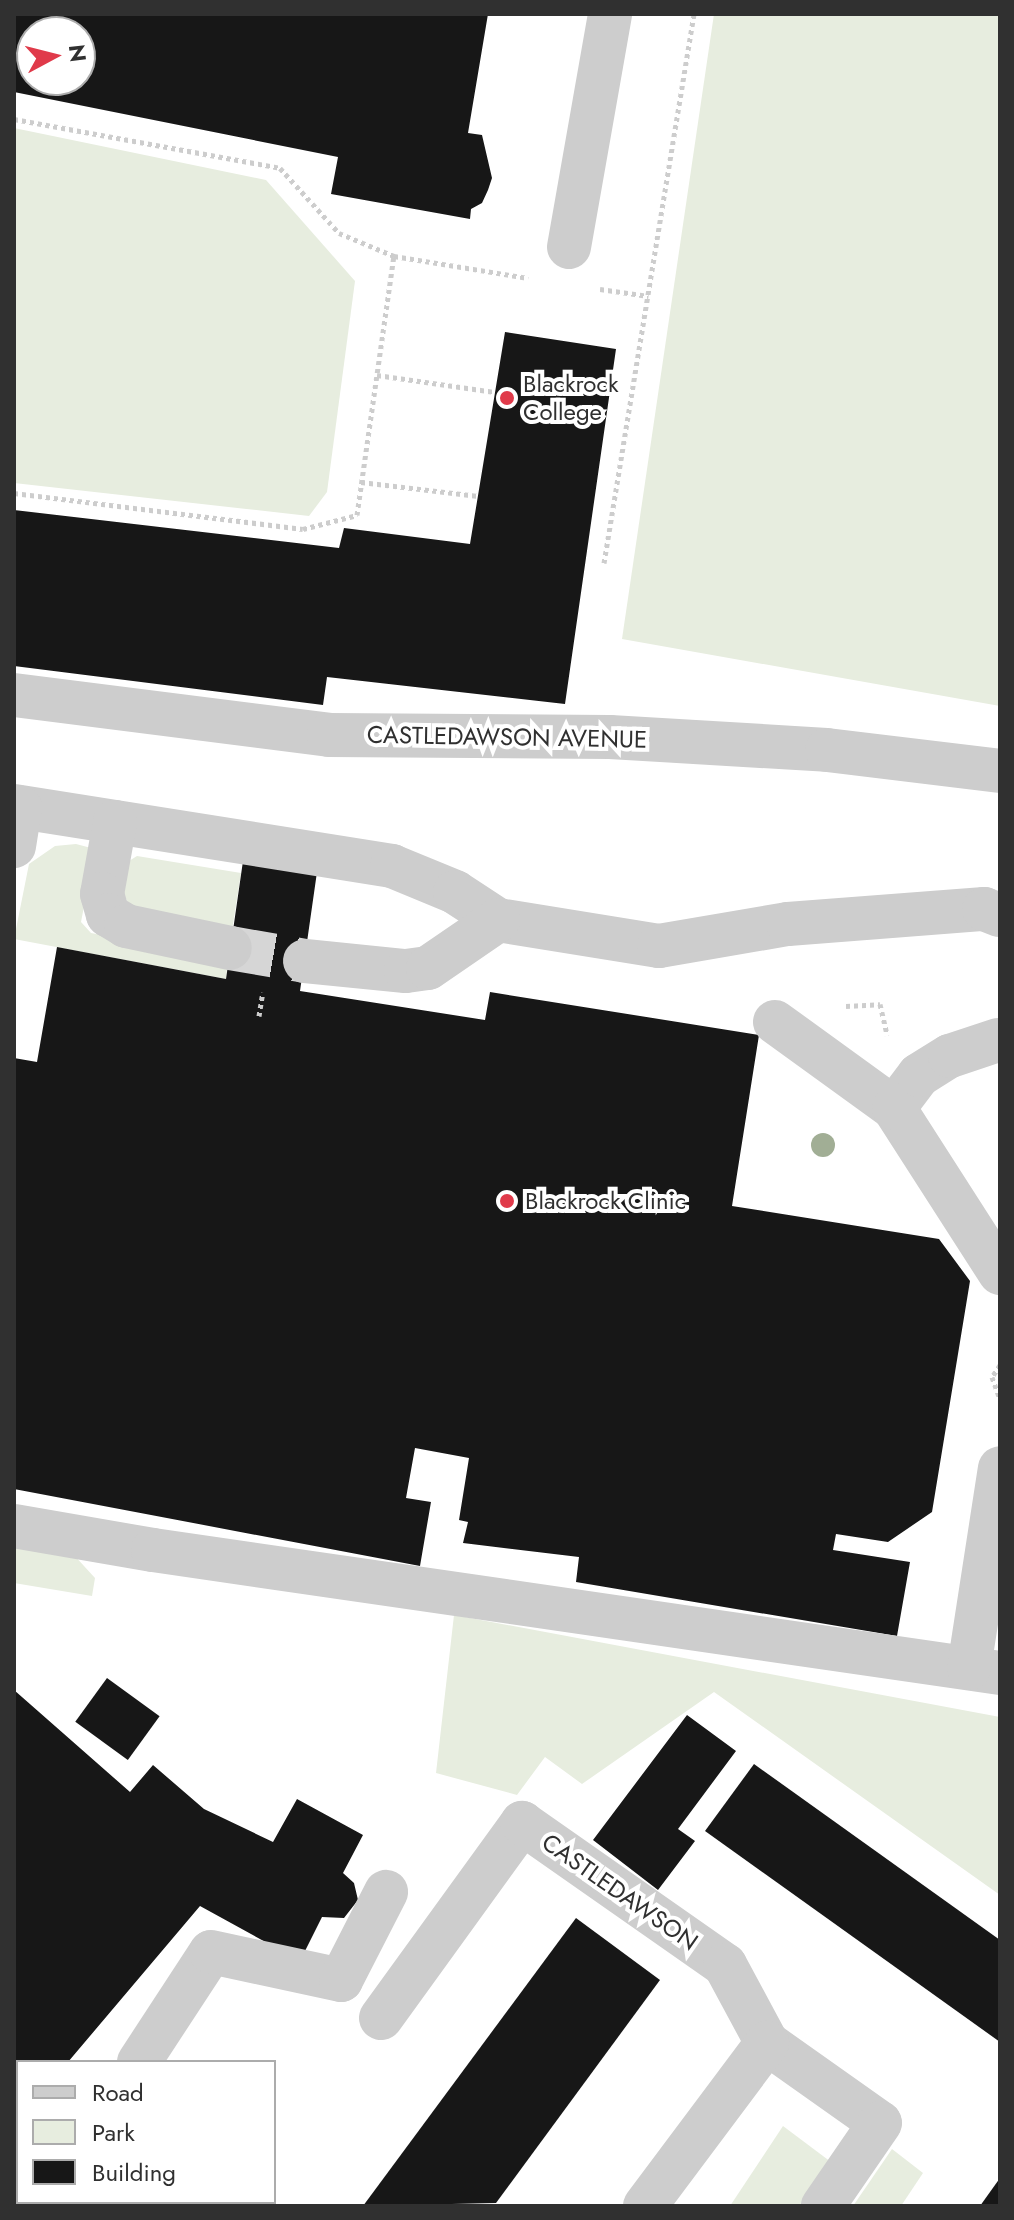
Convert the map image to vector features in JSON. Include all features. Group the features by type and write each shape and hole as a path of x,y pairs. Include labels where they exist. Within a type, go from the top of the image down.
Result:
{"street":[{"path":"569,247 610,14"},
{"name":"CASTLEDAWSON AVENUE","path":"14,695 329,735 625,738 827,750 1000,771"},
{"path":"16,820 115,822 392,866 455,892 498,920 659,946 788,924 984,909 1000,915"},
{"path":"115,822 102,894 108,915 126,926 230,948"},
{"path":"305,961 406,971 428,968 498,920"},
{"path":"775,1022 894,1108 1000,1273"},
{"path":"894,1108 919,1075 950,1056 999,1041"},
{"path":"14,1526 153,1550 984,1670 1000,1468"},
{"name":"CASTLEDAWSON","path":"381,2018 522,1823 725,1965 767,2043 880,2123 823,2206"},
{"path":"140,2060 211,1952 341,1980 386,1892"},
{"path":"645,2206 767,2043"}],"path":[{"path":"604,563 694,14"},
{"path":"14,119 280,168 339,233 394,256 563,284 569,247"},
{"path":"14,493 303,529 357,515 394,256"},
{"path":"377,375 495,392"},
{"path":"361,482 478,496"},
{"path":"1000,1365 992,1377 1000,1399"}],"green space":[{"path":"714,14 1000,14 1000,706 622,639"},
{"path":"14,128 266,180 355,281 327,492 309,516 14,483"},
{"path":"76,844 95,849 81,922 91,933 228,959 226,979 14,939 29,864 55,846"},
{"path":"137,856 241,873 231,937 129,905 122,890 129,861"},
{"path":"14,1546 73,1554 95,1578 92,1596 14,1583"},
{"path":"454,1615 1000,1717 1000,1895 714,1692 582,1784 545,1757 517,1795 436,1773"},
{"path":"783,2126 831,2162 799,2206 730,2206"},
{"path":"892,2149 923,2173 901,2206 853,2206"}],"building":[{"path":"14,14 488,14 468,133 482,135 492,178 482,203 471,209 470,219 331,194 338,157 34,96 96,96 96,16 16,16 16,92"},
{"path":"505,332 616,349 565,704 327,677 323,705 14,666 14,510 339,548 344,528 470,544"},
{"path":"243,861 317,872 300,991 485,1020 490,992 759,1035 732,1206 939,1239 970,1281 932,1512 888,1542 836,1534 833,1550 910,1562 897,1636 576,1582 579,1557 463,1543 468,1522 459,1520 469,1458 415,1448 406,1498 431,1502 420,1566 14,1489 14,1058 37,1062 57,947 226,979"},
{"path":"107,1678 160,1716 128,1760 75,1722"},
{"path":"14,1690 130,1792 153,1765 204,1809 273,1842 297,1799 363,1835 343,1873 354,1883 358,1900 344,1918 322,1917 300,1961 200,1906 70,2060 16,2060 16,2204 106,2204 14,2206"},
{"path":"687,1715 736,1751 678,1829 695,1841 658,1890 593,1840"},
{"path":"754,1764 1000,1940 1000,2042 705,1831"},
{"path":"576,1918 660,1980 496,2203 363,2206"},
{"path":"1000,2178 1000,2206 980,2206"}],"tunnel":[{"path":"230,948 305,961"}],"place":[{"name":"Blackrock College","path":"507,398"},
{"name":"Blackrock Clinic","path":"507,1201"}]}
